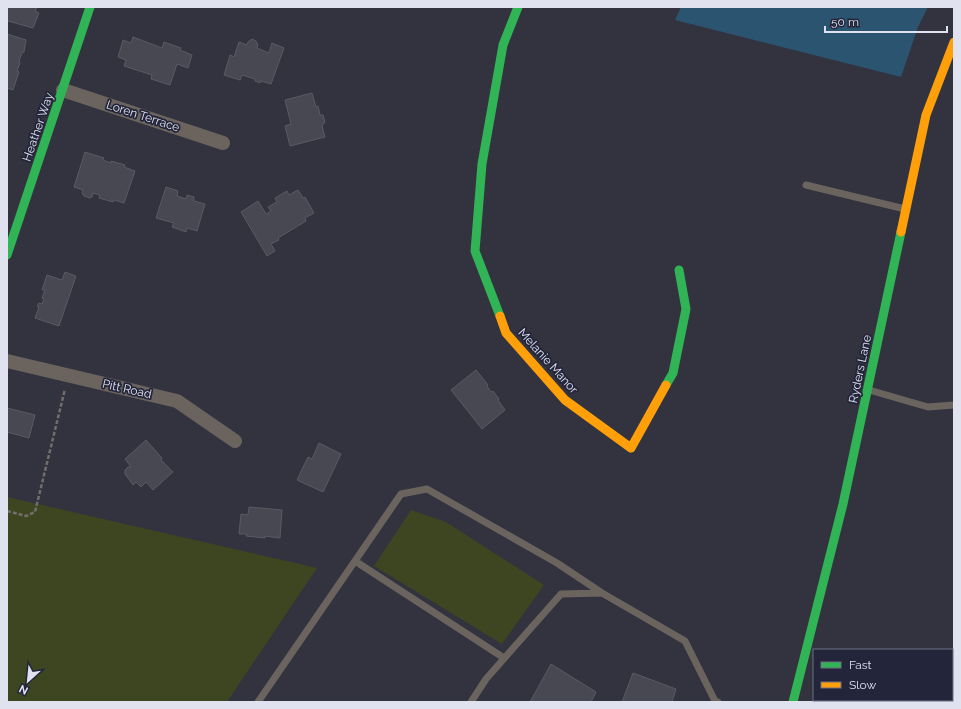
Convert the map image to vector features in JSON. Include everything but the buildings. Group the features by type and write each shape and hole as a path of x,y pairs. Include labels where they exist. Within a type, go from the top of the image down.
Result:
{"street":[{"name":"Heather Way","path":"7,255 90,7"},
{"name":"Melanie Manor","path":"518,7 502,52 482,164 475,251 506,333 566,400 631,448 673,373 686,308 679,270"},
{"name":"Ryders Lane","path":"793,702 843,504 926,115 954,42"},
{"name":"Loren Terrace","path":"63,90 223,142"},
{"name":"Pitt Road","path":"7,361 178,401 235,441"}],"lane":[{"path":"806,185 906,209"},
{"path":"868,389 928,407 954,405"},
{"path":"258,702 401,494 427,488 557,563 602,593 685,641 714,701 718,702"},
{"path":"355,561 504,658"},
{"path":"471,702 486,679 561,594 602,593"}],"path":[{"path":"7,512 26,516 33,514 37,508 68,375"}],"green space":[{"path":"7,497 317,568 227,702 7,702"},
{"path":"411,510 446,522 544,585 502,644 374,566"}],"water":[{"path":"681,7 928,7 918,27 901,77 675,20"}],"traffic: fast":[{"path":"7,255 90,7"},
{"path":"500,316 475,251 482,164 503,45 518,7"},
{"path":"793,702 843,504 901,232"},
{"path":"666,385 673,373 686,309 679,270"}],"traffic: slow":[{"path":"901,232 926,115 954,42"},
{"path":"500,316 506,333 565,400 631,448 666,385"}]}
